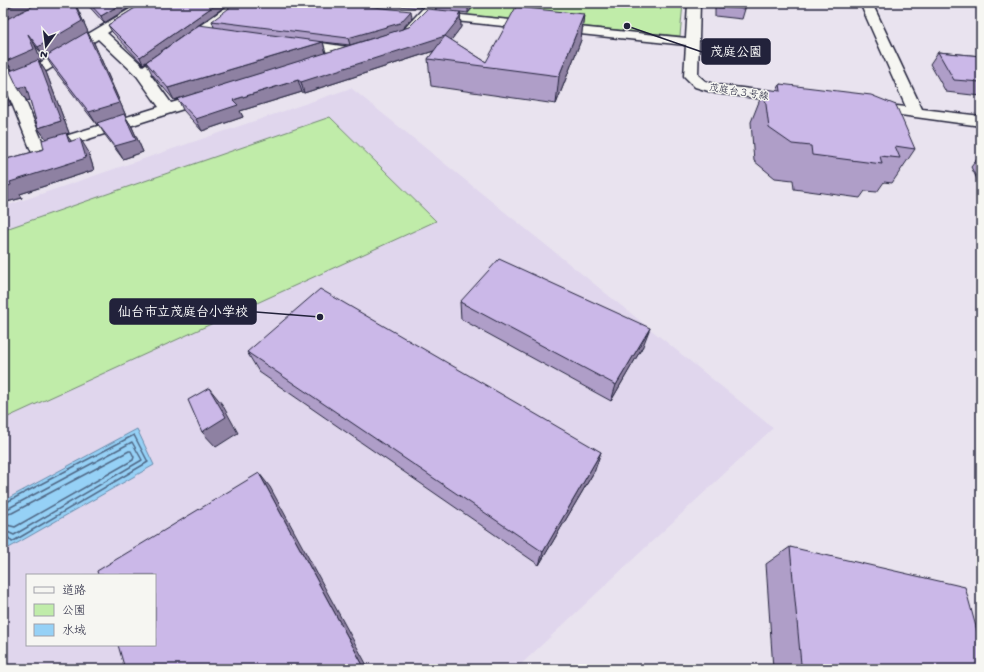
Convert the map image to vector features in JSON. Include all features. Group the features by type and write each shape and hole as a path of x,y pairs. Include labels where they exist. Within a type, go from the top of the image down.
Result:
{"street":[{"path":"148,3 100,34 43,67 5,78 38,150 220,93"},
{"path":"142,73 239,3"},
{"path":"398,37 406,34 425,15 434,3"},
{"name":"茂庭台３号線","path":"694,3 691,76 700,84 716,89 808,100"},
{"path":"866,3 916,113"},
{"path":"410,13 692,42"},
{"path":"202,31 216,32"},
{"path":"100,34 142,73 168,109"},
{"path":"282,41 354,52"},
{"path":"324,61 369,47"},
{"path":"854,106 981,121"}],"shaded area":[{"path":"351,88 773,428 516,669 3,669 3,207"}],"green space":[{"path":"477,3 683,3 680,36 467,15"},
{"path":"330,117 436,221 8,417 3,391 3,230"}],"water":[{"path":"137,429 154,465 7,549 3,532 3,501"}],"building":[{"path":"3,3 17,3 3,10"},
{"path":"39,3 74,3 82,21 38,47 28,34 34,49 6,61 3,57 3,21"},
{"path":"89,3 123,3 101,16"},
{"path":"143,3 218,3 140,57 108,25"},
{"path":"236,3 336,3 411,11 400,23 348,38 212,21"},
{"path":"436,3 471,3 468,7"},
{"path":"718,3 744,3 745,9 718,7"},
{"path":"516,7 584,14 559,76 428,59 445,36 486,62"},
{"path":"427,9 460,12 458,16 461,16 445,36 301,82 298,80 233,100 238,105 196,119 177,99 409,27"},
{"path":"199,25 323,42 168,88 146,62"},
{"path":"87,32 119,103 89,112 46,56"},
{"path":"938,52 981,56 981,82 954,80"},
{"path":"38,60 61,121 38,128 26,86 18,88 10,71"},
{"path":"780,84 871,95 896,105 915,149 895,146 900,158 880,156 882,164 812,155 811,146 792,144 769,128 764,89 781,91"},
{"path":"124,114 136,140 115,146 97,123"},
{"path":"66,133 69,142 80,138 86,158 10,182 11,185 3,188 3,160 44,149 42,140"},
{"path":"499,259 650,328 616,385 460,302"},
{"path":"320,289 601,452 543,552 247,352"},
{"path":"209,388 226,417 202,432 188,400"},
{"path":"259,473 365,669 125,669 118,646 156,646 156,574 98,574 97,571"},
{"path":"790,547 965,587 981,645 981,669 819,669 801,664"}],"place":[{"name":"茂庭公園","path":"627,26"},
{"name":"仙台市立茂庭台小学校","path":"320,317"}]}
